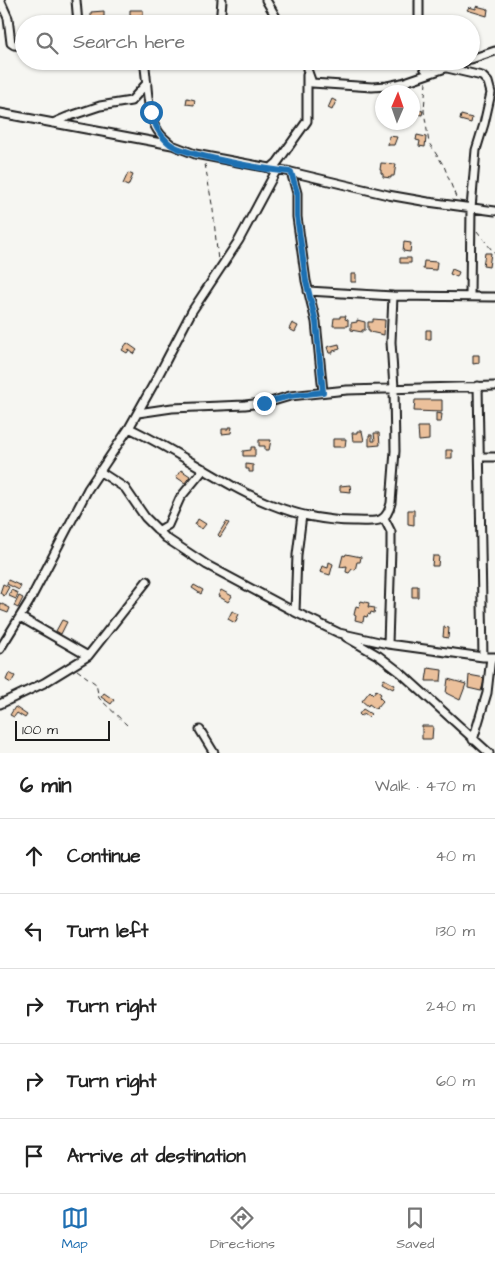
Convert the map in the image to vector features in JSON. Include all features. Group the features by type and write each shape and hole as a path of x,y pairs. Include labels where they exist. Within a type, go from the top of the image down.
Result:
{"street":[{"path":"0,0 8,18 11,43 15,45"},
{"path":"76,0 77,15"},
{"path":"221,15 222,0"},
{"path":"266,0 275,15"},
{"path":"418,0 419,15"},
{"path":"480,56 495,51"},
{"path":"145,70 151,112 158,131 172,145"},
{"path":"0,649 20,617 88,489 138,413 192,311 239,240 273,170 307,121 306,70"},
{"path":"307,70 310,81 314,84 372,87 402,83 440,70"},
{"path":"426,70 430,73"},
{"path":"456,70 482,76 488,82 491,92 484,124 476,147 471,208 470,296"},
{"path":"53,123 67,116 100,106 131,101 147,83"},
{"path":"0,113 172,145 204,156 291,172 388,195 495,211"},
{"path":"291,172 297,192 297,216 308,291 316,322 323,392"},
{"path":"308,291 393,296 495,296"},
{"path":"129,428 260,500 302,515 323,520 348,521 376,521 384,518 390,511 395,451 391,348 393,296"},
{"path":"474,740 487,693 490,657 478,386"},
{"path":"138,413 172,408 250,405 290,396 323,392 394,388 495,386"},
{"path":"480,457 495,458"},
{"path":"158,531 168,524 180,498 204,469"},
{"path":"99,471 125,488 145,518 166,538 206,565 252,591 339,633 378,656 401,674 489,753"},
{"path":"295,612 297,555 302,515"},
{"path":"384,518 391,532 388,644"},
{"path":"0,704 44,683 73,667 88,656 114,625 146,580"},
{"path":"20,617 88,656"},
{"path":"339,633 388,644 490,657"},
{"path":"200,730 214,753"}],"path":[{"path":"430,73 424,102 429,143 444,166 460,206"},
{"path":"204,156 213,210 219,270"},
{"path":"471,223 495,254"},
{"path":"73,667 96,684 99,698 127,725"}],"building":[{"path":"476,6 488,9 487,16 467,10 469,7 476,9"},
{"path":"130,10 143,10 143,15 130,15"},
{"path":"104,11 104,15 91,15 91,12"},
{"path":"187,98 195,100 194,105 186,104"},
{"path":"332,99 336,101 332,110 328,108"},
{"path":"461,115 472,118 471,123 460,120"},
{"path":"417,135 426,137 425,147 419,146 420,141 416,140"},
{"path":"389,136 397,137 394,145 388,145"},
{"path":"381,163 396,164 394,176 391,176 391,178 383,177 380,170"},
{"path":"128,173 133,175 128,186 123,184"},
{"path":"404,242 411,243 410,252 403,251"},
{"path":"485,253 491,253 489,267 483,266"},
{"path":"400,258 411,258 411,263 400,263"},
{"path":"424,261 437,262 436,270 423,269"},
{"path":"452,269 459,272 457,277 450,274"},
{"path":"351,274 356,274 356,282 351,282"},
{"path":"340,316 346,316 345,319 348,320 348,326 333,326 334,318 340,318"},
{"path":"373,319 385,320 384,335 368,330 368,322 373,322"},
{"path":"357,320 365,322 365,330 362,330 362,332 351,330 351,323 357,322"},
{"path":"292,323 298,326 295,332 289,329"},
{"path":"426,330 431,330 431,339 426,339"},
{"path":"127,343 137,350 134,354 129,350 127,353 122,350"},
{"path":"339,344 340,349 329,353 327,347"},
{"path":"473,355 479,355 479,363 473,364"},
{"path":"415,400 442,400 442,412 414,411"},
{"path":"436,413 442,414 441,422 436,422"},
{"path":"228,427 232,427 231,433 222,434 222,429 228,429"},
{"path":"418,427 429,427 429,440 419,441"},
{"path":"357,431 362,431 364,441 353,441 352,433 357,433"},
{"path":"374,433 379,433 380,445 369,446 369,435 372,435 372,441 375,441"},
{"path":"333,439 346,439 345,447 333,447"},
{"path":"259,440 271,440 269,450 265,450 265,446 259,446"},
{"path":"251,447 255,447 255,456 243,456 243,451 251,450"},
{"path":"446,450 452,450 452,458 446,458"},
{"path":"246,464 253,465 253,472 249,472 249,469 246,469"},
{"path":"181,470 190,476 185,483 176,477"},
{"path":"350,485 351,492 340,491 340,486"},
{"path":"408,510 414,510 414,525 408,524"},
{"path":"198,519 206,524 202,529 195,525"},
{"path":"226,522 229,523 220,537 218,535"},
{"path":"346,554 361,557 360,562 357,562 355,570 352,569 349,573 346,572 347,566 340,567 343,555 345,556"},
{"path":"433,556 439,556 438,566 432,566"},
{"path":"329,562 333,564 330,575 320,572 322,566 328,568"},
{"path":"8,580 21,586 19,590 7,584"},
{"path":"3,584 9,587 4,596 0,593"},
{"path":"194,585 203,590 201,594 192,588"},
{"path":"412,586 418,586 418,597 412,597"},
{"path":"11,590 18,593 16,599 9,596"},
{"path":"221,590 232,596 228,602 218,596"},
{"path":"19,596 23,598 18,608 14,606"},
{"path":"361,601 369,603 368,607 375,608 374,613 371,612 367,617 364,616 363,622 355,620 356,616 354,615 356,606 359,607"},
{"path":"0,603 10,608 8,613 0,610"},
{"path":"232,611 239,614 235,623 228,619"},
{"path":"62,620 67,622 61,634 56,631"},
{"path":"444,627 449,628 448,638 443,637"},
{"path":"428,668 442,670 441,681 426,681"},
{"path":"9,673 15,676 11,683 6,680"},
{"path":"469,675 485,678 481,691 468,688"},
{"path":"384,679 395,685 393,689 382,683"},
{"path":"448,679 466,684 460,700 446,693"},
{"path":"376,690 381,694 379,697 383,701 376,709 362,701 370,691 373,694"},
{"path":"104,693 114,700 111,704 101,697"},
{"path":"15,707 27,715 25,718 17,713 14,717 10,715"},
{"path":"363,709 371,714 368,717 364,714 361,716 359,714"},
{"path":"422,726 433,726 432,739 422,739"}],"route":[{"path":"151,112 158,131 172,145 196,154 270,170 291,172 297,192 297,216 306,281 316,322 323,392 290,396 264,403"}]}
